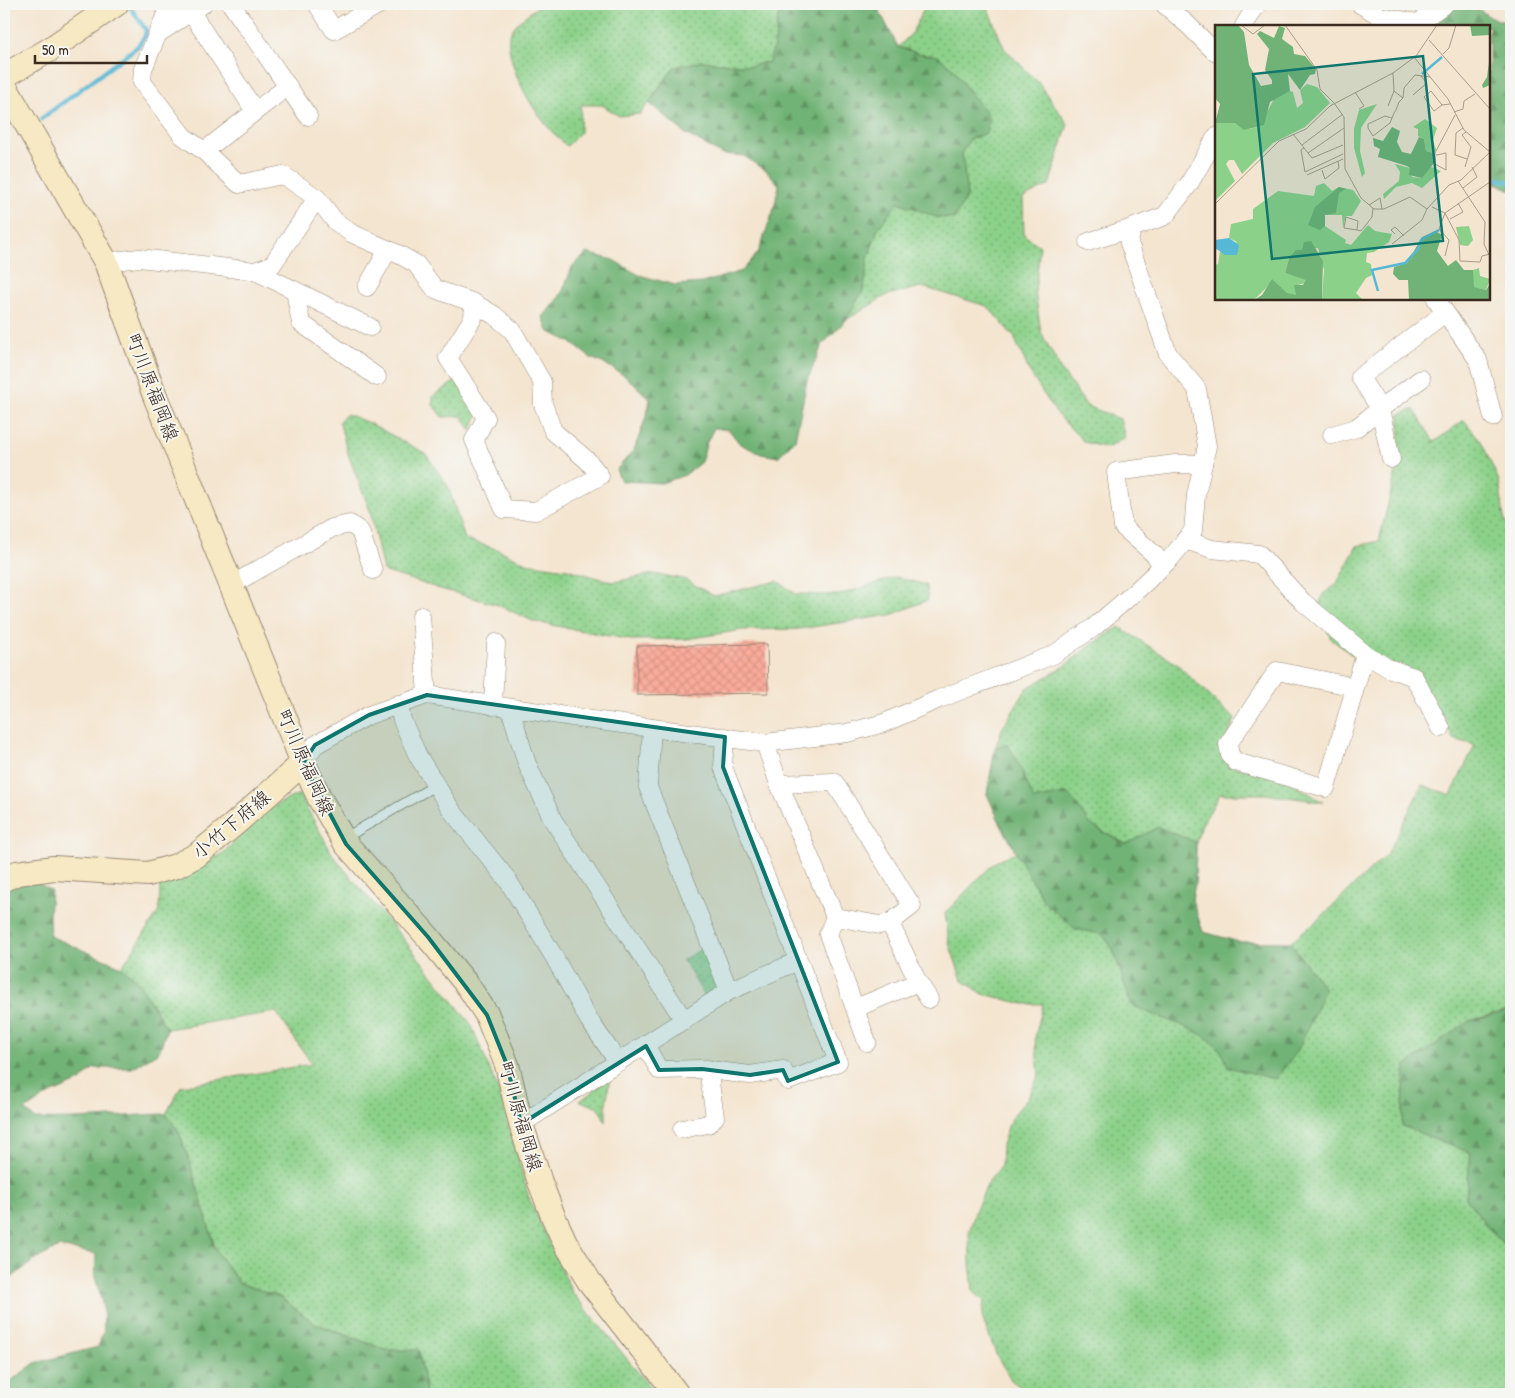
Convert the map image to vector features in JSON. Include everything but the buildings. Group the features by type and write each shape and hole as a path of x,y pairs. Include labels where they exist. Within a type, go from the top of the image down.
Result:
{"main road":[{"path":"4,76 49,50 116,4"},
{"name":"町川原福岡線","path":"4,85 106,262 155,396 303,763 320,799 343,839 428,937 468,986 487,1015 507,1065 521,1124 540,1182 565,1242 589,1281 677,1394"},
{"name":"小竹下府線","path":"4,879 17,873 54,868 148,874 176,866 197,855 231,828 303,763"}],"street":[{"path":"170,4 143,69 142,82 183,136 204,152 239,184 283,175 317,198 335,221 351,233 416,264 435,289 474,303 494,315 512,330 542,382 543,404 552,431 588,461 600,476 536,511 504,508 474,440 486,418 448,358 473,318 474,303"},
{"path":"231,4 308,116"},
{"path":"317,4 334,30 380,4"},
{"path":"1164,4 1203,38 1215,52"},
{"path":"1245,25 1257,4"},
{"path":"1360,4 1380,16 1418,23 1445,4"},
{"path":"159,33 197,8 255,112"},
{"path":"204,152 288,86"},
{"path":"1088,242 1165,216 1188,184 1215,139"},
{"path":"255,271 272,265 317,198"},
{"path":"303,763 315,745 369,716 427,695 493,706 765,743 847,733 884,723 939,699 1053,655 1093,628 1135,592 1162,566 1193,531 1196,495 1207,446 1197,390 1168,354 1129,243 1132,228"},
{"path":"367,287 388,250"},
{"path":"106,262 139,258 255,271 370,327"},
{"path":"295,291 301,323 377,377"},
{"path":"1391,459 1380,410 1360,377 1441,306 1478,360 1493,418"},
{"path":"1332,435 1356,428 1421,380"},
{"path":"1162,566 1156,556 1124,527 1116,472 1175,464 1203,464"},
{"path":"231,585 332,528 350,524 360,531 373,570"},
{"path":"1185,540 1212,549 1259,554 1303,602 1364,654 1388,668 1414,677 1441,728"},
{"path":"421,616 427,695"},
{"path":"493,706 496,643"},
{"path":"1355,687 1277,671 1228,744 1230,755 1236,762 1326,788 1355,687 1364,654"},
{"path":"398,704 402,720 418,756 452,811 507,879 553,955 589,1020 618,1062"},
{"path":"510,708 526,764 553,820 684,1020"},
{"path":"652,728 648,787 729,991"},
{"path":"646,1046 659,1070 708,1069 750,1075 783,1070 788,1081 838,1062 723,767 726,737"},
{"path":"765,743 779,784 834,916 828,934 867,1042"},
{"path":"779,784 834,782 912,906 890,923 880,925 834,916"},
{"path":"890,923 928,999"},
{"path":"521,1124 646,1046 729,991 798,961"},
{"path":"856,1008 918,982"},
{"path":"682,1129 708,1124 715,1116 708,1069"}],"lane":[{"path":"343,839 436,785"}],"highlighted area":[{"path":"427,695 725,737 723,767 838,1062 788,1081 783,1070 750,1075 702,1069 659,1070 646,1046 521,1124 507,1065 487,1015 428,937 346,844 303,763 315,745 369,715"}],"green space":[{"path":"541,4 786,4 778,17 775,43 769,62 751,66 702,61 662,83 640,114 619,116 602,105 581,105 580,133 567,146 547,126 530,102 517,75 509,48 509,38 514,27 522,18"},
{"path":"786,4 874,4 877,6 898,47 921,54 938,56 954,69 969,92 985,110 989,120 986,133 970,139 962,152 967,196 954,219 936,217 898,202 878,228 868,258 864,289 846,320 822,345 807,381 795,440 778,457 761,454 740,444 729,430 714,428 707,442 701,462 685,475 662,483 621,481 616,470 634,450 647,414 650,399 625,376 591,358 570,342 548,331 543,317 562,293 572,267 587,253 613,260 639,275 675,285 702,283 742,271 758,253 774,209 779,185 767,171 744,156 721,154 686,134 649,103 674,67 702,61 751,66 769,62 775,43 778,17"},
{"path":"926,4 986,4 1004,48 1037,81 1068,124 1049,185 1023,198 1024,235 1040,246 1035,292 1041,332 1061,370 1087,406 1120,419 1125,438 1107,448 1084,442 1056,413 1030,373 1014,337 987,306 922,287 887,295 846,320 864,289 868,258 878,228 898,202 916,208 967,196 962,152 970,139 986,133 985,110 937,56 921,54 898,47 912,33"},
{"path":"1461,4 1471,4 1490,17 1511,24 1511,190 1490,180 1490,25 1432,25 1433,18"},
{"path":"456,381 479,412 471,431 462,416 442,417 433,405 433,396"},
{"path":"1414,409 1434,442 1464,420 1481,441 1499,481 1504,518 1511,534 1511,1009 1469,1021 1402,1125 1471,1153 1466,1198 1490,1230 1511,1252 1511,1394 1030,1394 1011,1380 996,1354 982,1317 984,1301 973,1291 969,1232 976,1209 989,1181 1001,1166 1002,1145 1011,1118 1029,1096 1039,1075 1035,1038 1043,1004 1024,1004 983,994 962,980 949,943 945,913 998,860 1016,852 987,794 995,749 1002,729 1027,688 1062,668 1119,627 1177,664 1235,719 1224,746 1227,765 1287,780 1323,802 1265,794 1220,794 1201,826 1196,842 1195,882 1192,900 1203,932 1239,942 1290,942 1321,917 1388,853 1422,785 1451,795 1475,745 1453,739 1435,705 1406,678 1379,675 1331,639 1318,609 1323,594 1336,585 1357,546 1379,541 1399,459 1400,414"},
{"path":"347,414 369,423 425,453 448,486 465,539 499,550 526,563 567,569 613,582 654,574 684,579 714,596 777,581 796,594 839,595 896,577 926,585 928,600 891,615 799,629 743,630 686,639 631,640 535,622 498,605 383,571 370,511 349,457 339,421"},
{"path":"1008,744 1034,800 1068,793 1091,825 1126,844 1158,827 1196,842 1195,882 1192,900 1203,932 1239,942 1290,942 1325,989 1297,1052 1275,1079 1228,1067 1222,1053 1215,1044 1205,1037 1193,1030 1131,1004 1113,949 1102,934 1075,929 1044,902 1001,825 987,794 995,749"},
{"path":"299,794 334,857 402,937 471,1024 500,1094 529,1198 572,1292 656,1394 426,1394 419,1351 386,1350 314,1323 280,1297 239,1283 216,1251 179,1132 166,1114 181,1086 312,1064 276,1012 167,1029 139,983 122,967 159,911 160,886 222,854 267,809"},
{"path":"36,881 51,891 50,936 122,967 139,983 167,1029 159,1052 132,1068 94,1068 80,1081 46,1096 25,1110 35,1119 166,1114 179,1132 216,1251 239,1283 280,1297 314,1323 386,1350 419,1350 426,1394 4,1394 4,1386 35,1363 98,1347 104,1330 103,1307 95,1277 96,1254 59,1247 33,1261 4,1284 4,890"},
{"path":"703,948 721,988 706,998 683,960"},
{"path":"1511,1010 1511,1252 1490,1230 1466,1198 1471,1153 1402,1126 1405,1066 1469,1021"},
{"path":"610,1078 606,1104 606,1122 598,1107 580,1101"}],"waterway":[{"path":"41,119 137,47 145,36 146,30 128,4"},
{"path":"1378,4 1397,11"},
{"path":"1490,174 1497,179 1511,182"}]}
